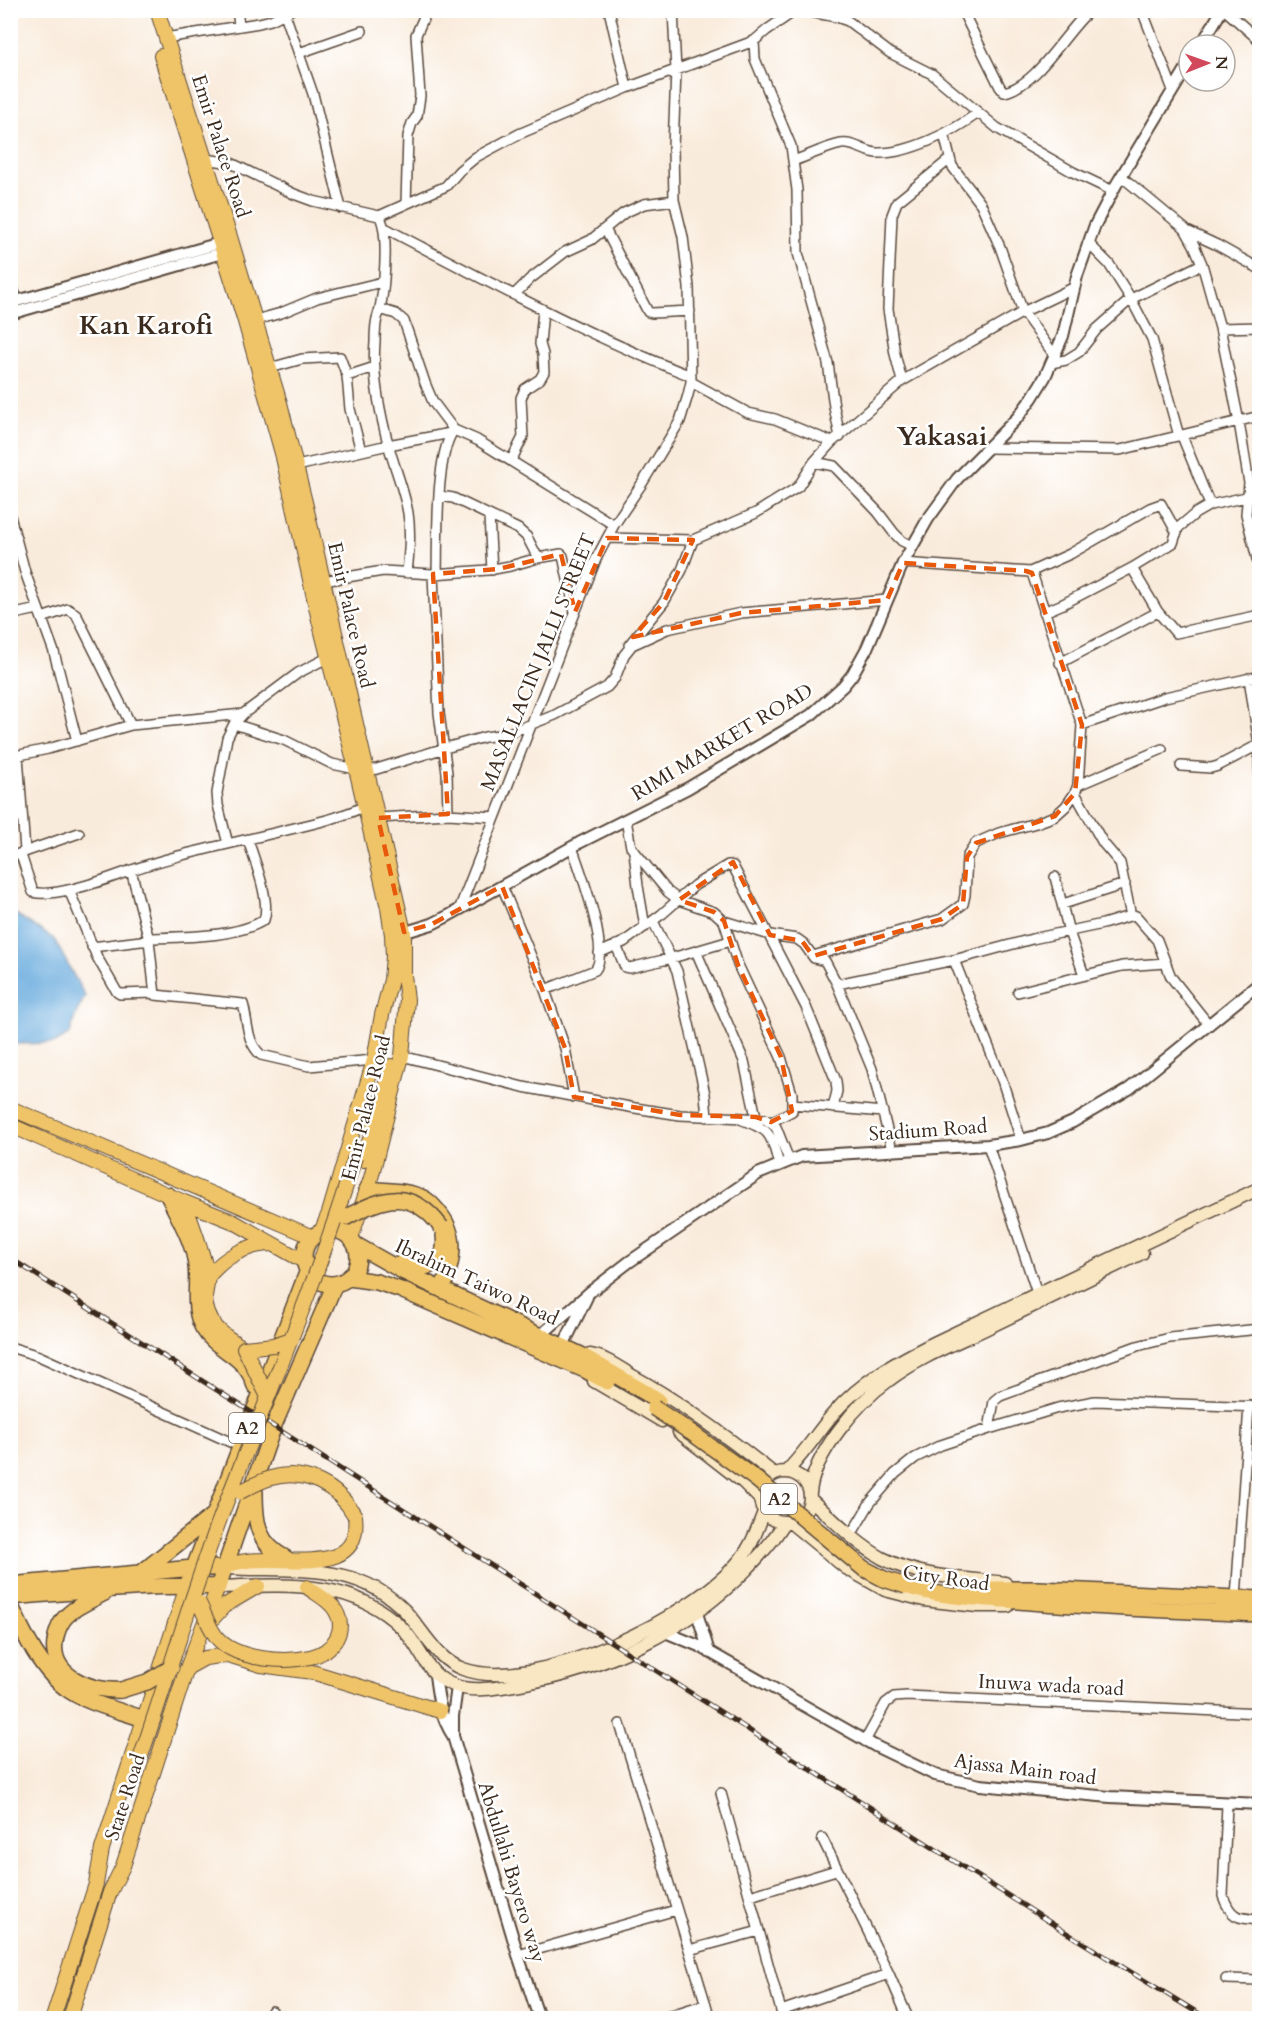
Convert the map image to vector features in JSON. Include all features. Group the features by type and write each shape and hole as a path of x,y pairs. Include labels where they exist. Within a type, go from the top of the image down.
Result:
{"highway":[{"path":"367,1190 395,1192 425,1199 442,1216 448,1228 453,1250 450,1269 442,1290"},
{"path":"168,1195 195,1257 198,1317 209,1336 245,1366 263,1398"},
{"path":"345,1218 379,1201 398,1199 425,1209 441,1227 445,1242 440,1259 426,1267 415,1268 358,1245"},
{"name":"A2","path":"187,1586 239,1446 263,1398 306,1266 305,1248 317,1234 332,1230 342,1232 358,1245 358,1263 342,1281 274,1425 218,1587"},
{"name":"Ibrahim Taiwo Road","path":"358,1245 388,1264 563,1346 581,1362"},
{"name":"A2","path":"306,1266 315,1278 324,1283 342,1281"},
{"name":"Ibrahim Taiwo Road","path":"342,1281 377,1282 401,1290 581,1362"},
{"name":"City Road","path":"581,1362 656,1404 733,1462 864,1568 884,1579 907,1583 927,1593 950,1596 1260,1599"},
{"path":"255,1480 256,1527 266,1543 277,1554 287,1559"},
{"path":"141,1573 213,1515"},
{"path":"10,1585 193,1568 224,1568"},
{"path":"10,1598 110,1589 218,1587"},
{"path":"110,1589 70,1613 64,1620 59,1628 55,1646 58,1662 69,1675 78,1681 100,1689 121,1690 147,1682 171,1668"},
{"name":"City Road","path":"1042,1596 1260,1614"},
{"path":"10,1604 34,1651 55,1678 69,1691 95,1703 144,1719"}],"main road":[{"name":"Emir Palace Road","path":"147,10 200,161 221,248 297,466 361,770 365,806 398,934"},
{"name":"Emir Palace Road","path":"157,10 200,161 221,248 256,320 270,368 282,453 328,657 361,770 378,818 398,934 397,978 382,1015 374,1060 360,1113 329,1213 317,1234"},
{"name":"Emir Palace Road","path":"358,1245 367,1190 402,1056 407,1000 397,978"},
{"path":"96,1884 144,1760 240,1491 345,1218 387,1036 397,978"},
{"path":"10,1108 317,1234"},
{"path":"10,1125 234,1222 306,1266"},
{"path":"110,1892 144,1760 207,1554 263,1398 292,1339 360,1159"},
{"path":"1260,1188 1039,1298 890,1379 869,1395 851,1414 829,1446 813,1475 808,1507 804,1514 798,1520 787,1523 776,1522 764,1512 759,1498 763,1484 799,1459 849,1397 871,1379 910,1355 1039,1298 1260,1197"},
{"path":"184,1202 208,1277 206,1303 212,1324 222,1335 244,1348 255,1366 263,1398"},
{"path":"208,1277 217,1265 229,1256 256,1246 273,1244"},
{"path":"244,1348 273,1345 292,1339"},
{"name":"Ibrahim Taiwo Road","path":"759,1498 743,1482 672,1428 632,1402 588,1378 581,1362 593,1355 605,1360 653,1387 780,1473"},
{"path":"780,1473 793,1473 804,1481 810,1496"},
{"path":"224,1568 239,1562 287,1559 328,1560 338,1556 352,1542 356,1533 355,1516 350,1507 332,1488 307,1476 294,1474 269,1478 240,1491"},
{"name":"City Road","path":"810,1496 851,1535 882,1558 931,1575 1042,1596"},
{"path":"218,1587 307,1587 352,1595 385,1614 402,1628 435,1675 457,1687 475,1688 532,1682 606,1654 625,1640 679,1610 724,1577 740,1561 751,1545 764,1512"},
{"path":"224,1568 298,1569 338,1574 363,1582 393,1599 449,1662 478,1673 522,1672 606,1654 627,1652 665,1632 697,1613 725,1590 787,1523"},
{"name":"City Road","path":"787,1523 846,1568 885,1590 924,1600 998,1607 1042,1596"},
{"name":"State Road","path":"52,2019 96,1884 102,1849 187,1586"},
{"path":"200,1635 213,1616 224,1606 258,1586"},
{"name":"State Road","path":"70,2019 110,1892 123,1866 187,1668 218,1587"},
{"path":"199,1603 219,1640 227,1646 269,1659 300,1659 325,1652 333,1646 340,1631 340,1624 333,1607 307,1587"},
{"path":"187,1668 205,1658 228,1655 261,1665 312,1672 440,1711"}],"street":[{"path":"237,10 239,26"},
{"path":"406,204 408,136 417,116 420,96 416,35 427,10"},
{"path":"609,10 627,88"},
{"name":"MASALLACIN JALLI STREET","path":"459,910 596,559 614,525 680,421 684,409 691,379 690,311 682,237 674,200 673,148 676,71 673,10"},
{"path":"200,161 231,163 294,194 340,208 379,216 446,186 459,171 484,152 519,134 627,88 754,41 798,10 848,21 890,53 932,74 997,128 1073,172 1113,191"},
{"path":"962,10 1004,92 1012,90 1030,77 1090,10"},
{"path":"1142,10 1173,90"},
{"path":"1209,33 1224,10 1260,41"},
{"path":"165,38 259,23 288,12 299,53 314,94 340,208"},
{"path":"299,53 362,31"},
{"path":"754,41 755,59 791,146 797,190 798,253 828,363 836,439"},
{"name":"RIMI MARKET ROAD","path":"398,934 432,924 572,847 688,788 811,715 843,686 859,662 912,546 948,490 1004,432 1032,398 1053,360 1095,225 1121,176 1177,84"},
{"path":"793,161 842,144 852,144 873,153 887,153 944,134 978,113"},
{"path":"944,134 950,159 959,177 981,204 1023,312 1053,360 1066,360 1079,352 1097,329 1131,299 1202,264"},
{"path":"902,381 888,309 892,215 897,202 950,159"},
{"path":"1121,176 1185,230 1260,269"},
{"path":"514,295 530,279 565,252 591,240 632,208 674,200"},
{"path":"379,216 385,228 385,258 380,309 376,322 375,367 388,445 408,514 407,573"},
{"path":"385,228 543,310 691,379 748,413 775,419 836,439"},
{"path":"605,229 648,312 690,311"},
{"path":"1185,230 1202,264 1220,328 1248,473 1246,514 1260,571"},
{"path":"1088,243 1109,264 1152,339 1180,436 1210,506"},
{"path":"10,278 14,302 221,248"},
{"path":"10,314 221,248"},
{"path":"256,320 281,314 317,298 382,282"},
{"path":"607,538 693,540 756,513 798,487 814,462 836,439 902,381 1023,312 1074,287"},
{"path":"380,309 396,314 404,321 428,393 453,431"},
{"path":"512,461 523,437 521,398 525,389 540,379 544,372 540,344 543,310"},
{"path":"1220,328 1260,327"},
{"path":"270,368 302,359 338,356 342,359 347,376 350,409 362,451"},
{"path":"347,376 375,367"},
{"path":"988,448 1120,450 1260,416"},
{"path":"448,814 445,748 439,714 435,574 445,451 453,431"},
{"path":"297,466 453,431 477,440 614,525"},
{"path":"814,462 834,466 878,512 894,533 902,541 912,546"},
{"path":"1044,612 1132,568 1173,543 1179,528 1196,513 1210,506 1260,494"},
{"path":"440,496 453,498 518,529 527,537 538,558"},
{"path":"903,563 1030,572 1070,554 1161,504 1177,533"},
{"path":"10,516 25,572 54,652 77,741"},
{"path":"489,517 492,570"},
{"path":"234,724 284,740 332,764 361,770 485,737 506,734 532,725 607,687 615,678 624,655 637,633 670,593 682,570 693,540"},
{"path":"323,581 383,571 435,574 492,570 561,554 575,612"},
{"path":"1132,568 1158,612 1176,633 1260,615"},
{"path":"813,956 942,919 963,904 967,857 976,843 999,833 1055,816 1066,806 1077,789 1082,725 1030,572"},
{"path":"624,655 632,645 640,641 667,629 700,621 741,613 887,600"},
{"path":"10,615 68,609 76,614 131,725"},
{"path":"1060,663 1158,612"},
{"path":"228,844 219,814 217,793 227,738 234,724 243,714 298,674 328,657"},
{"path":"1082,725 1165,697 1260,676"},
{"path":"1249,678 1260,779"},
{"path":"243,714 131,725 14,756 22,821 23,853 33,892 69,890 178,855 334,819 365,806"},
{"path":"1181,766 1211,768 1258,745"},
{"path":"1077,789 1162,749"},
{"path":"1077,789 1103,843 1120,863 1131,916"},
{"path":"378,818 448,814 495,817"},
{"path":"626,820 629,842 634,852 668,892 679,900 714,912 724,921 770,935 802,941 813,956 825,961 837,984 872,1069 892,1150"},
{"path":"10,823 22,821"},
{"path":"10,857 79,833"},
{"path":"92,946 215,934 243,928 264,920 266,913 262,882 248,840"},
{"path":"545,990 595,970 598,966 599,953 592,905 572,847"},
{"path":"634,852 638,886 649,924 672,958 686,1005 705,1094 707,1117"},
{"path":"599,953 649,924 695,885 728,865 733,866 806,1007 832,1069 837,1091 833,1108"},
{"path":"131,870 148,939 154,993"},
{"path":"1056,877 1084,975"},
{"path":"1063,904 1125,884"},
{"path":"502,886 545,990 565,1048 574,1097"},
{"path":"69,890 92,946 120,994 154,993 156,996 243,1004 249,1035 261,1055 309,1066 374,1060"},
{"path":"837,984 954,960 1032,939 1136,916 1157,940 1171,977 1209,1025"},
{"path":"724,921 738,965 781,1057 792,1094 792,1111 771,1122"},
{"path":"616,945 626,968 672,958 730,941"},
{"path":"696,951 744,1061 756,1117"},
{"path":"954,960 1002,1080 1021,1140"},
{"path":"1018,992 1122,966 1166,963"},
{"name":"Stadium Road","path":"541,1335 590,1292 642,1252 758,1174 784,1162 814,1155 988,1144 1021,1140 1048,1133 1097,1109 1137,1083 1260,983"},
{"path":"402,1056 523,1087 574,1097 680,1115 756,1117 771,1122 779,1134 784,1162"},
{"path":"792,1104 883,1112"},
{"path":"735,1118 758,1125 770,1135 784,1162"},
{"path":"988,1144 1039,1298"},
{"name":"Stadium Road","path":"563,1346 590,1292"},
{"path":"988,1430 994,1401 1000,1396 1137,1346 1170,1338 1260,1329"},
{"path":"10,1347 39,1356 239,1446"},
{"path":"851,1535 870,1503 895,1474 915,1458 940,1445 1058,1408 1095,1401 1260,1407"},
{"path":"1236,1598 1249,1406"},
{"path":"697,1613 710,1652"},
{"name":"Ajassa Main road","path":"665,1632 710,1652 865,1741 935,1775 980,1785 1110,1797 1260,1804"},
{"path":"435,1675 440,1711 444,1723 453,1736"},
{"path":"453,1736 457,1687"},
{"name":"Inuwa wada road","path":"865,1741 886,1703 894,1697 907,1696 1260,1713"},
{"path":"620,1724 710,2019"},
{"name":"Abdullahi Bayero way","path":"453,1736 539,2019"},
{"path":"721,1793 782,2014 889,1974"},
{"path":"1227,1804 1223,1896 1227,1908 1234,1916 1260,1920"},
{"path":"822,1838 889,1974 908,2019"},
{"path":"750,1896 836,1870"},
{"path":"518,1955 676,1910"},
{"path":"689,1950 759,1931"},
{"path":"1226,1979 1260,1980"},
{"path":"662,2019 706,2004"}],"highlighted area":[{"path":"607,538 693,540 664,602 633,637 741,613 887,600 903,563 1026,571 1032,573 1082,725 1075,793 1055,816 976,843 967,857 963,904 942,919 813,956 802,941 770,935 733,862 679,900 714,912 724,921 738,965 781,1057 792,1111 771,1122 756,1117 680,1115 574,1097 565,1048 502,886 432,924 404,932 378,818 448,814 433,574 498,569 561,554 575,612"}],"water":[{"path":"11,911 54,939 85,996 75,1016 70,1034 55,1043 11,1044"}],"railway":[{"path":"10,1258 1062,1930 1206,2018"}],"district":[{"name":"Kan Karofi","path":"146,325"},
{"name":"Yakasai","path":"942,436"}]}
